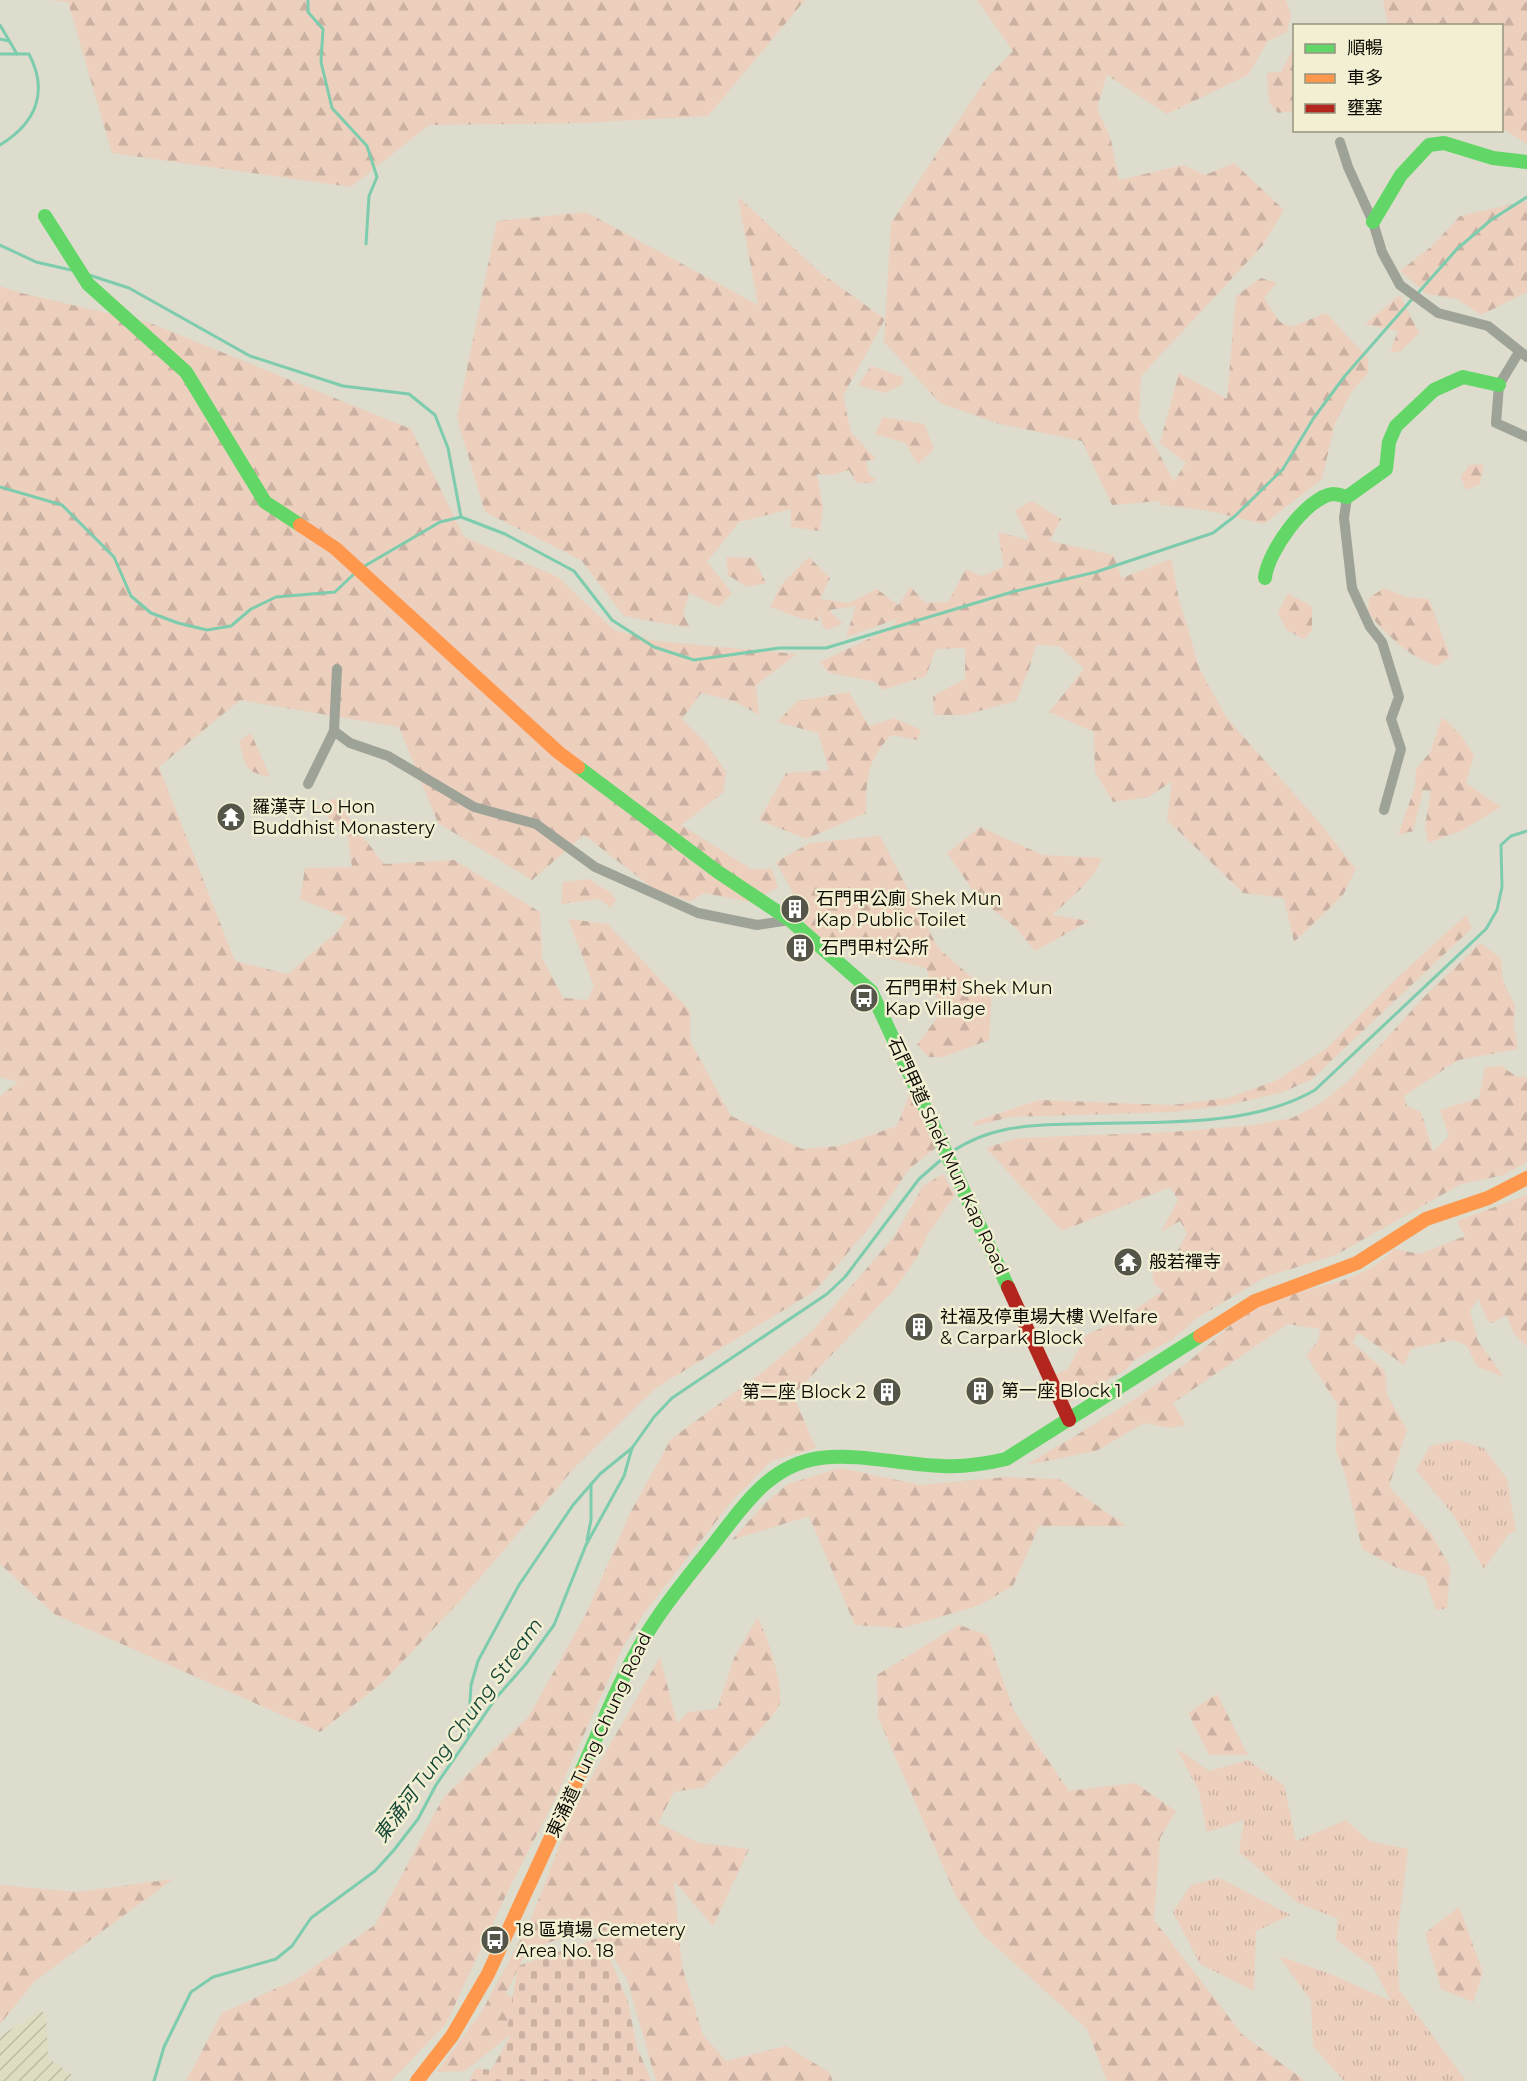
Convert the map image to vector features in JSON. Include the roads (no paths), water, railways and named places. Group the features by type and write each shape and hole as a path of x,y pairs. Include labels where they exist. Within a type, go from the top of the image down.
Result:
{"street":[{"path":"1340,142 1348,167 1373,222 1382,252 1395,278 1408,292 1438,313 1488,326 1523,354 1499,385 1496,423 1527,437"},
{"path":"1373,222 1412,161 1428,144 1436,142 1454,145 1488,158 1527,162"},
{"name":"石門甲道 Shek Mun Kap Road","path":"45,216 88,284 186,372 265,502 335,548 558,752 718,872 790,920 871,991 1069,1420"},
{"path":"1384,810 1401,749 1391,719 1399,697 1382,642 1370,627 1352,588 1344,518 1347,497 1386,469 1387,447 1393,430 1433,390 1448,380 1462,377 1499,385"},
{"path":"1265,578 1266,566 1275,546 1310,506 1333,494 1347,497"},
{"path":"308,784 334,731 337,669"},
{"path":"334,731 350,742 388,756 474,807 536,824 595,867 698,913 757,925 790,920"},
{"name":"東涌道 Tung Chung Road","path":"417,2081 452,2036 485,1982 642,1640 661,1611 755,1492 786,1468 816,1458 855,1457 951,1469 979,1466 1012,1456 1254,1301 1357,1263 1426,1219 1488,1198 1527,1178"}],"waterway":[{"path":"308,0 308,12 323,29 321,62 332,108 367,146 377,177 369,196 366,244"},
{"path":"0,25 17,54"},
{"path":"0,39 9,41"},
{"path":"0,54 29,54 38,81 36,106 30,117 23,127 0,145"},
{"path":"1418,293 1457,249 1491,220 1527,197"},
{"path":"0,245 36,262 71,270"},
{"path":"89,275 129,288 250,356 343,386 409,394 435,415 448,448 461,517"},
{"path":"363,567 440,522 461,517 505,534 574,571 612,620 654,647 694,660 779,648 826,648 1012,592 1096,572 1213,533 1235,516 1283,469 1313,419 1344,377 1413,298"},
{"path":"0,487 62,505 114,557 131,596 151,613 178,623 207,630 231,626 251,609 276,597 335,592 355,573"},
{"name":"東涌河 Tung Chung Stream","path":"950,1153 980,1137 1011,1128 1043,1125 1199,1121 1260,1111 1289,1103 1315,1090 1486,929 1497,910 1502,887 1501,845 1511,836 1527,831"},
{"name":"東涌河 Tung Chung Stream","path":"154,2081 164,2047 191,1992 213,1977 276,1959 292,1946 311,1918 375,1871 418,1819 436,1785 496,1698 525,1665 554,1625 586,1545 624,1476 632,1448 654,1417 672,1398 827,1294 845,1277 919,1179 942,1159"},
{"path":"468,1736 471,1685 478,1661 519,1585 573,1505 600,1474 632,1448"},
{"path":"587,1540 591,1520 591,1484"}],"place":[{"name":"羅漢寺 Lo Hon Buddhist Monastery","path":"231,817"},
{"name":"石門甲公廁 Shek Mun Kap Public Toilet","path":"795,909"},
{"name":"石門甲村公所","path":"800,948"},
{"name":"石門甲村 Shek Mun Kap Village","path":"864,998"},
{"name":"般若禪寺","path":"1128,1262"},
{"name":"社福及停車場大樓 Welfare & Carpark Block","path":"919,1327"},
{"name":"第一座 Block 1","path":"980,1391"},
{"name":"第二座 Block 2","path":"887,1392"},
{"name":"18 區墳場 Cemetery Area No. 18","path":"495,1940"}]}
